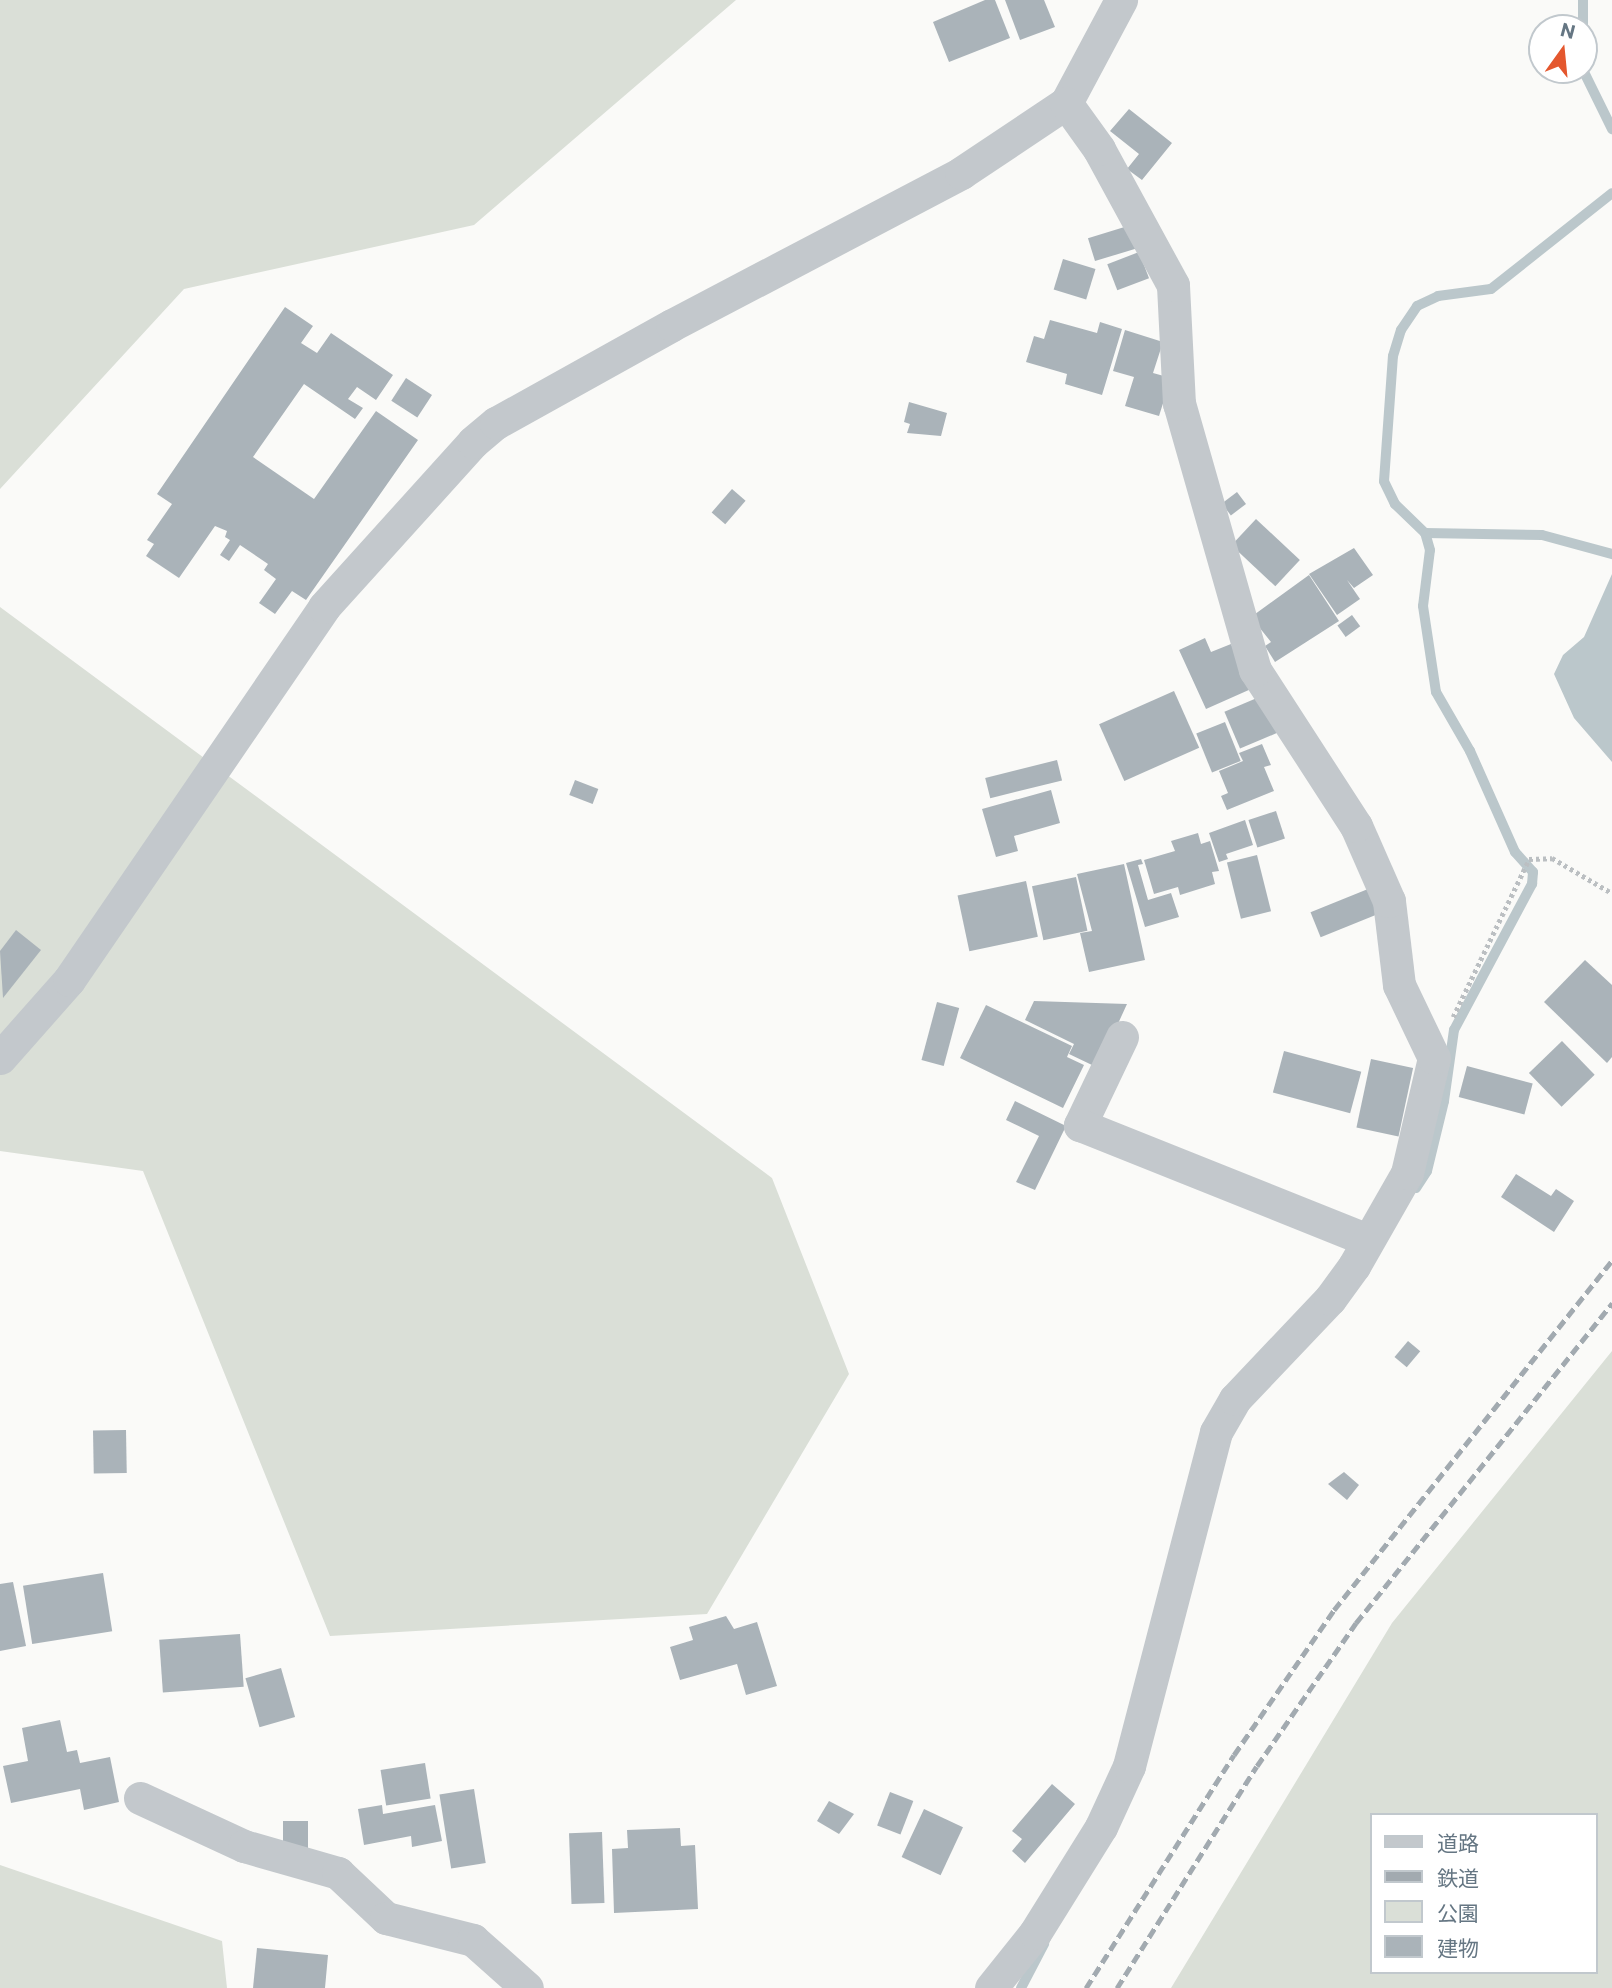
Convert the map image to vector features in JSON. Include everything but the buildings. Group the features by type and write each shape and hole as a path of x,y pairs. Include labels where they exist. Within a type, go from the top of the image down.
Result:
{"street":[{"path":"0,1058 69,980 324,607 473,442 496,423 672,325 961,173 1066,103 1121,0"},
{"path":"991,1988 1042,1922 1101,1827 1129,1766 1216,1432 1235,1399 1330,1300 1368,1240 1407,1173 1434,1058 1399,985 1389,901 1356,827 1255,670 1179,404 1173,285 1099,149 1066,103"},
{"path":"1122,1037 1080,1125 1368,1240"},
{"path":"140,1798 244,1846 338,1873 386,1918 473,1940 527,1988"}],"path":[{"path":"1434,1058 1529,859 1552,858 1612,892"}],"green space":[{"path":"0,0 736,0 474,225 184,289 0,489"},
{"path":"0,607 772,1178 849,1374 707,1614 330,1636 143,1171 0,1151"},
{"path":"1612,1351 1612,1988 1171,1988 1392,1623"},
{"path":"0,1865 222,1941 227,1988 0,1988"}],"shaded area":[{"path":"1612,574 1612,762 1574,718 1554,674 1563,655 1584,637"}],"waterway":[{"path":"1583,0 1583,14"},
{"path":"1590,84 1612,129"},
{"path":"1416,1188 1427,1171 1444,1101 1454,1030 1532,884 1533,872 1515,852 1470,751 1436,692 1423,606 1430,550 1425,533 1395,504 1384,481 1393,356 1401,330 1417,306 1438,296 1491,289 1612,193"},
{"path":"1425,533 1542,535 1612,554"},
{"path":"1021,1988 1044,1944"}],"railway":[{"path":"1086,1988 1234,1755 1334,1610 1612,1261"},
{"path":"1117,1988 1257,1766 1356,1623 1612,1303"}]}
